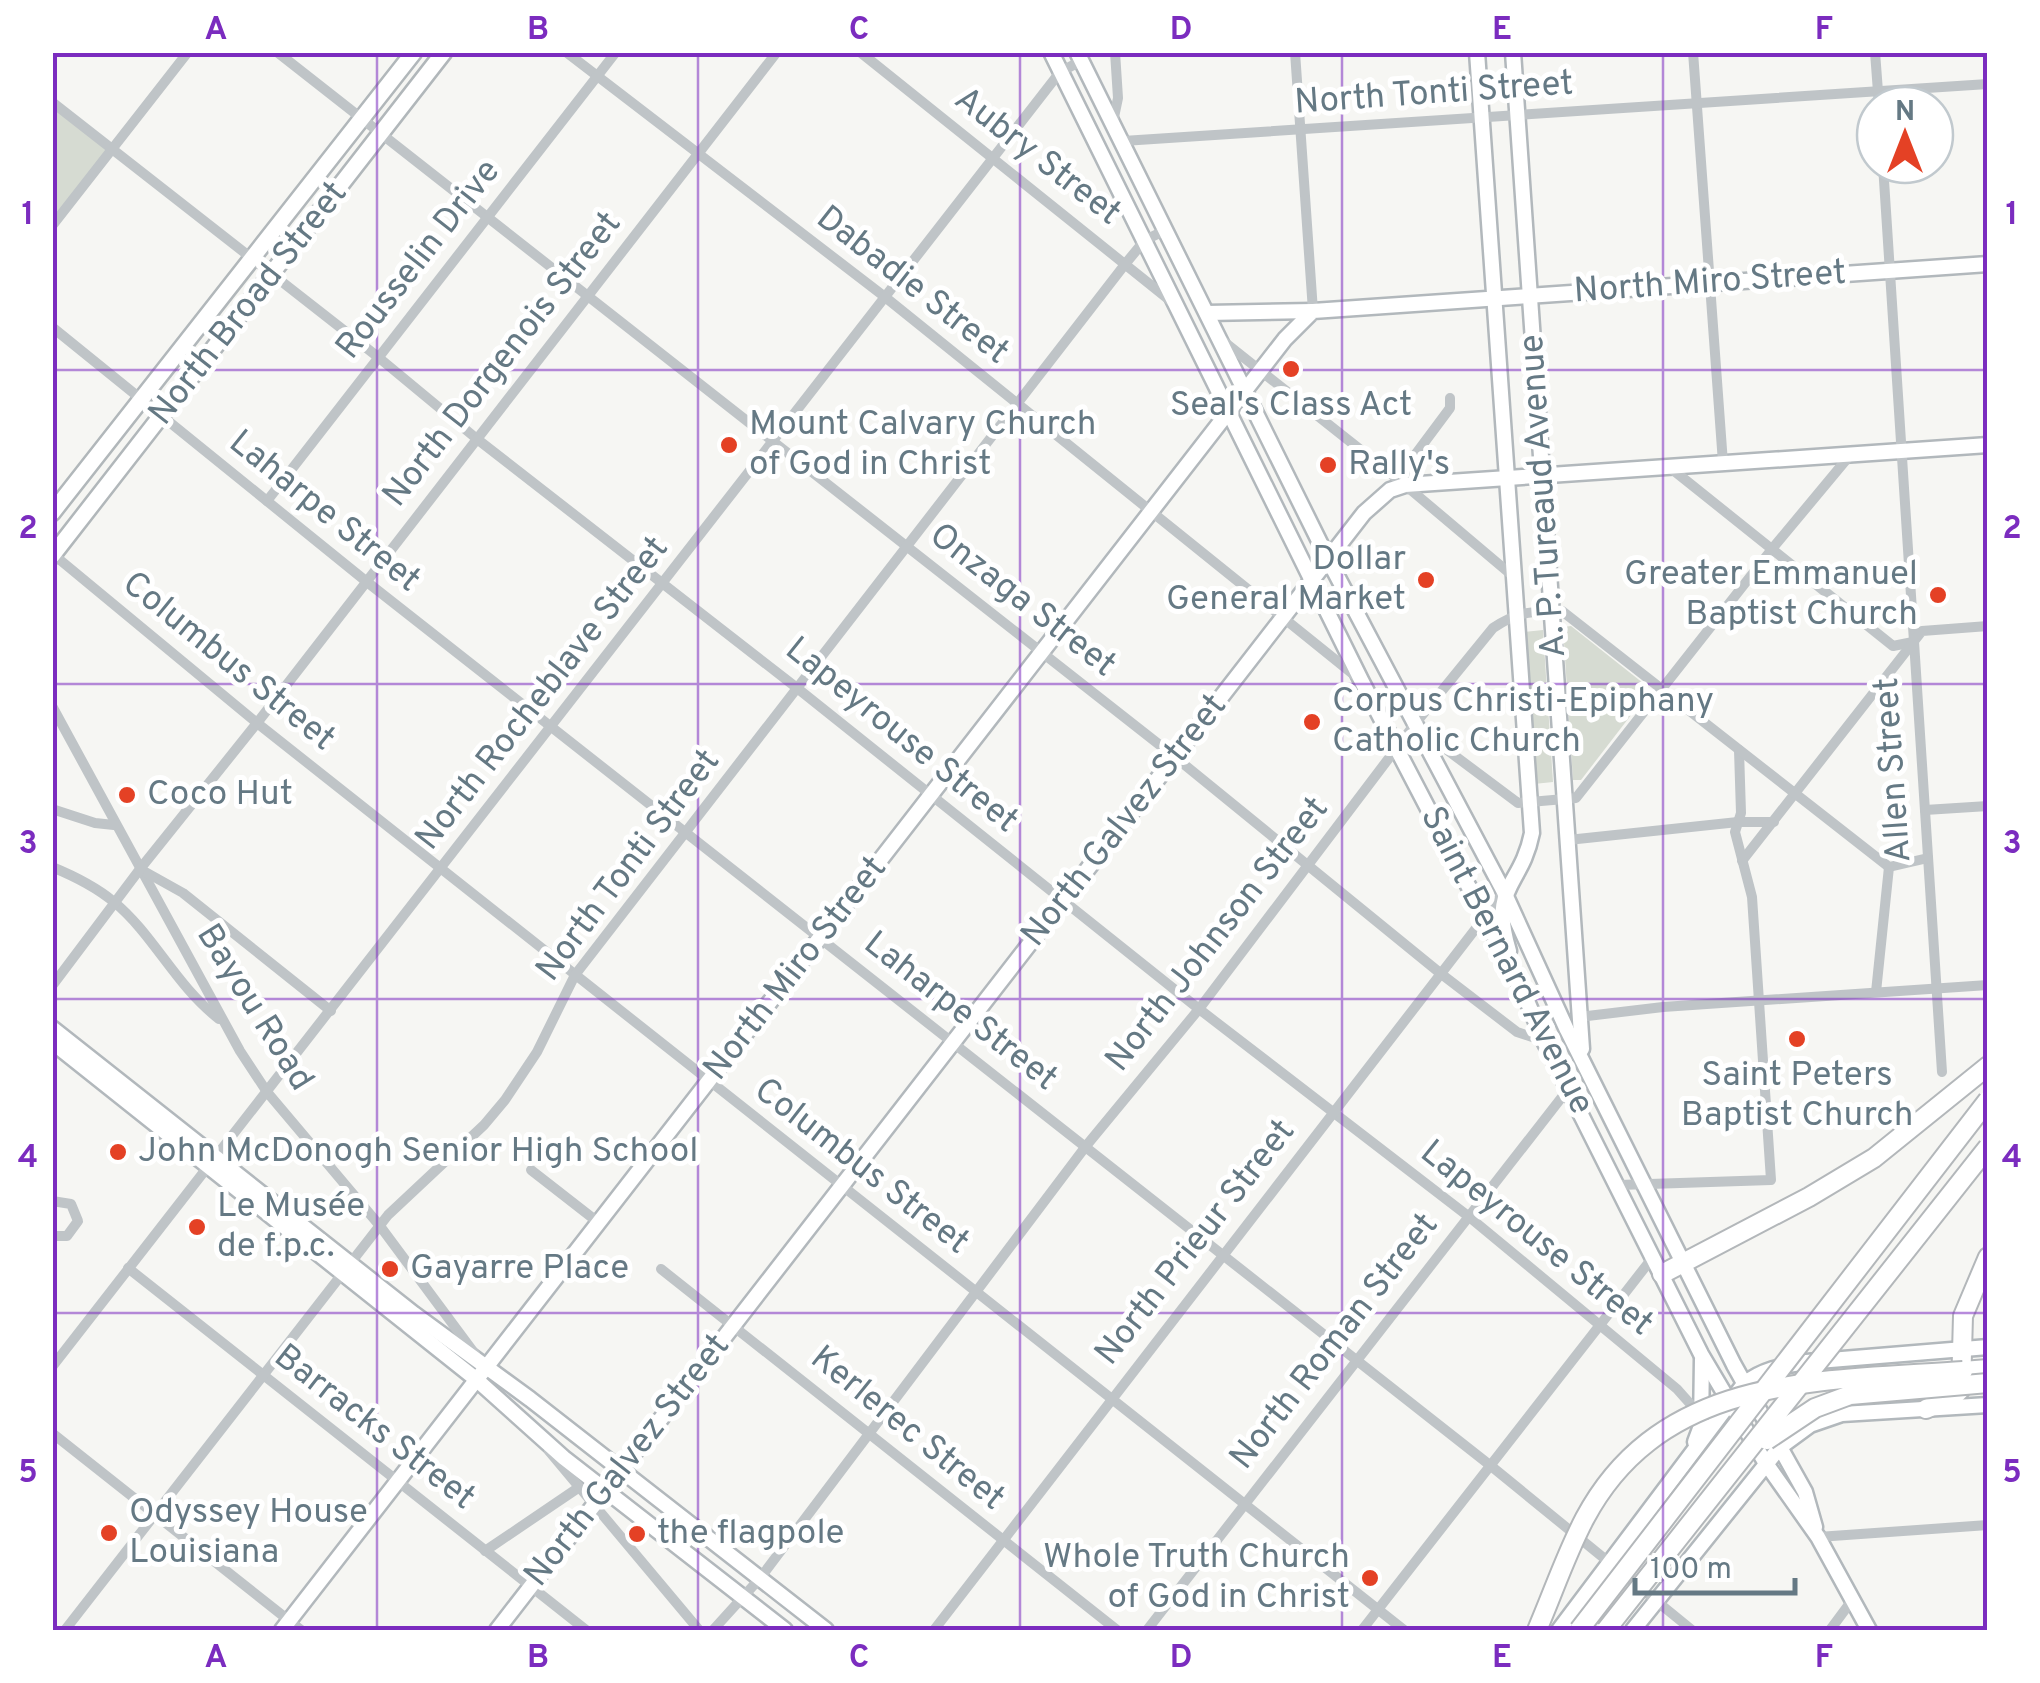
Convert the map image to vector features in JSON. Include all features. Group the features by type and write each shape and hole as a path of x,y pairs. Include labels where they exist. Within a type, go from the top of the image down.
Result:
{"highway":[{"path":"1658,1265 1682,1263 1809,1197 1896,1142 1988,1066"},
{"path":"1579,1630 1988,1100"},
{"path":"1606,1630 1988,1147"},
{"path":"1926,1408 1959,1392 1963,1381 1963,1316 1988,1258"},
{"path":"1537,1630 1573,1543 1602,1490 1638,1448 1681,1419 1741,1396 1791,1385 1988,1369"},
{"path":"1738,1462 1791,1422 1850,1394 1988,1382"}],"main road":[{"name":"North Broad Street","path":"52,513 414,52"},
{"name":"North Broad Street","path":"53,555 444,52"}],"street":[{"path":"52,226 188,52"},
{"name":"Onzaga Street","path":"278,52 586,298 775,441 1175,757 1440,973 1517,1032 1544,1041"},
{"name":"Dabadie Street","path":"566,52 1018,403 1361,680"},
{"name":"Rousselin Drive","path":"266,501 616,52"},
{"name":"North Dorgenois Street","path":"52,986 776,52"},
{"name":"Aubry Street","path":"860,52 1178,307"},
{"name":"Saint Bernard Avenue","path":"1051,52 1227,413 1522,989 1544,1041 1702,1354 1765,1462 1818,1537 1869,1630"},
{"path":"1113,124 1118,98 1115,52"},
{"path":"1295,52 1313,311"},
{"name":"A. P. Tureaud Avenue","path":"1477,52 1532,833 1527,857 1504,892"},
{"name":"A. P. Tureaud Avenue","path":"1513,52 1583,1059"},
{"path":"1693,52 1722,463"},
{"path":"1875,52 1877,85"},
{"name":"North Rocheblave Street","path":"52,1367 1060,72 1080,56"},
{"name":"Saint Bernard Avenue","path":"1080,56 1328,559 1504,892 1682,1263 1805,1492 1818,1537"},
{"name":"North Tonti Street","path":"1955,86 1988,84"},
{"name":"North Tonti Street","path":"1123,142 1855,94"},
{"name":"Lapeyrouse Street","path":"52,102 378,357 477,440 798,688 1198,1009 1468,1216 1678,1389 1693,1407 1701,1426"},
{"name":"Allen Street","path":"1884,185 1942,1072"},
{"name":"North Tonti Street","path":"65,1630 380,1226 505,1100 537,1052 575,975 1126,263 1145,240 1166,230"},
{"name":"North Miro Street","path":"1206,314 1313,311 1988,264"},
{"name":"North Miro Street","path":"291,1627 484,1365 599,1223 1244,391 1313,311"},
{"name":"Laharpe Street","path":"52,328 367,582 1491,1466 1654,1603 1692,1630"},
{"path":"1218,338 1406,485 1514,576"},
{"path":"1406,485 1412,460 1450,408 1450,398"},
{"name":"North Galvez Street","path":"497,1630 1328,559 1370,506 1390,490 1406,485 1988,444"},
{"path":"1414,725 1516,802 1576,798 1851,454"},
{"path":"1668,466 1893,646 1914,642"},
{"name":"Columbus Street","path":"53,555 257,723 708,1082 1404,1630"},
{"path":"1517,613 1562,611 1889,868"},
{"name":"North Johnson Street","path":"714,1630 744,1598 1086,1146 1198,1009 1414,725 1493,628 1517,613"},
{"path":"1742,862 1922,631 1988,626"},
{"name":"Bayou Road","path":"52,706 224,1023 268,1092 380,1226 484,1365"},
{"path":"1619,1186 1772,1180 1752,898 1734,832 1741,813 1739,750"},
{"path":"1925,810 1988,806"},
{"path":"52,809 95,823 114,824"},
{"path":"1568,840 1738,822 1774,822"},
{"path":"1889,868 1928,858"},
{"path":"52,868 74,876 114,902 194,1000 224,1023"},
{"path":"140,868 184,893 331,1011"},
{"path":"1876,992 1889,868"},
{"path":"1504,892 1501,926 1522,989"},
{"name":"North Prieur Street","path":"934,1630 1504,892"},
{"path":"1579,1017 1663,1007 1988,986"},
{"path":"52,1028 346,1269 536,1435 785,1630"},
{"path":"1544,1041 1567,1030"},
{"path":"52,1042 212,1162"},
{"name":"North Roman Street","path":"1147,1630 1569,1088"},
{"path":"531,1170 599,1223"},
{"path":"52,1202 71,1204 78,1220 67,1236 52,1236"},
{"path":"1362,1630 1600,1325 1658,1265"},
{"name":"Barracks Street","path":"128,1268 586,1630"},
{"path":"346,1269 484,1365 826,1630"},
{"name":"Kerlerec Street","path":"662,1269 1117,1630"},
{"path":"1558,1630 1744,1384 1756,1375 1778,1366 1988,1347"},
{"path":"1688,1462 1701,1426 1702,1354"},
{"path":"1633,1630 1765,1462 1799,1431 1830,1416 1988,1405"},
{"path":"52,1433 291,1627"},
{"path":"536,1435 699,1630"},
{"path":"484,1550 578,1488"},
{"path":"1818,1537 1988,1524"},
{"path":"1830,1630 1853,1599"}],"shaded area":[{"path":"52,102 112,148 52,226"},
{"path":"1571,626 1648,687 1648,693 1581,780 1573,780 1563,627"},
{"path":"1543,630 1553,782 1534,784 1524,632"}],"place":[{"name":"Seal's Class Act","path":"1291,369"},
{"name":"Mount Calvary Church of God in Christ","path":"729,445"},
{"name":"Rally's","path":"1328,465"},
{"name":"Dollar General Market","path":"1426,580"},
{"name":"Greater Emmanuel Baptist Church","path":"1938,595"},
{"name":"Corpus Christi-Epiphany Catholic Church","path":"1312,722"},
{"name":"Coco Hut","path":"127,795"},
{"name":"Saint Peters Baptist Church","path":"1797,1039"},
{"name":"John McDonogh Senior High School","path":"118,1152"},
{"name":"Le Musée de f.p.c.","path":"197,1227"},
{"name":"Gayarre Place","path":"390,1269"},
{"name":"Odyssey House Louisiana","path":"109,1533"},
{"name":"the flagpole","path":"637,1534"},
{"name":"Whole Truth Church of God in Christ","path":"1370,1578"}]}
